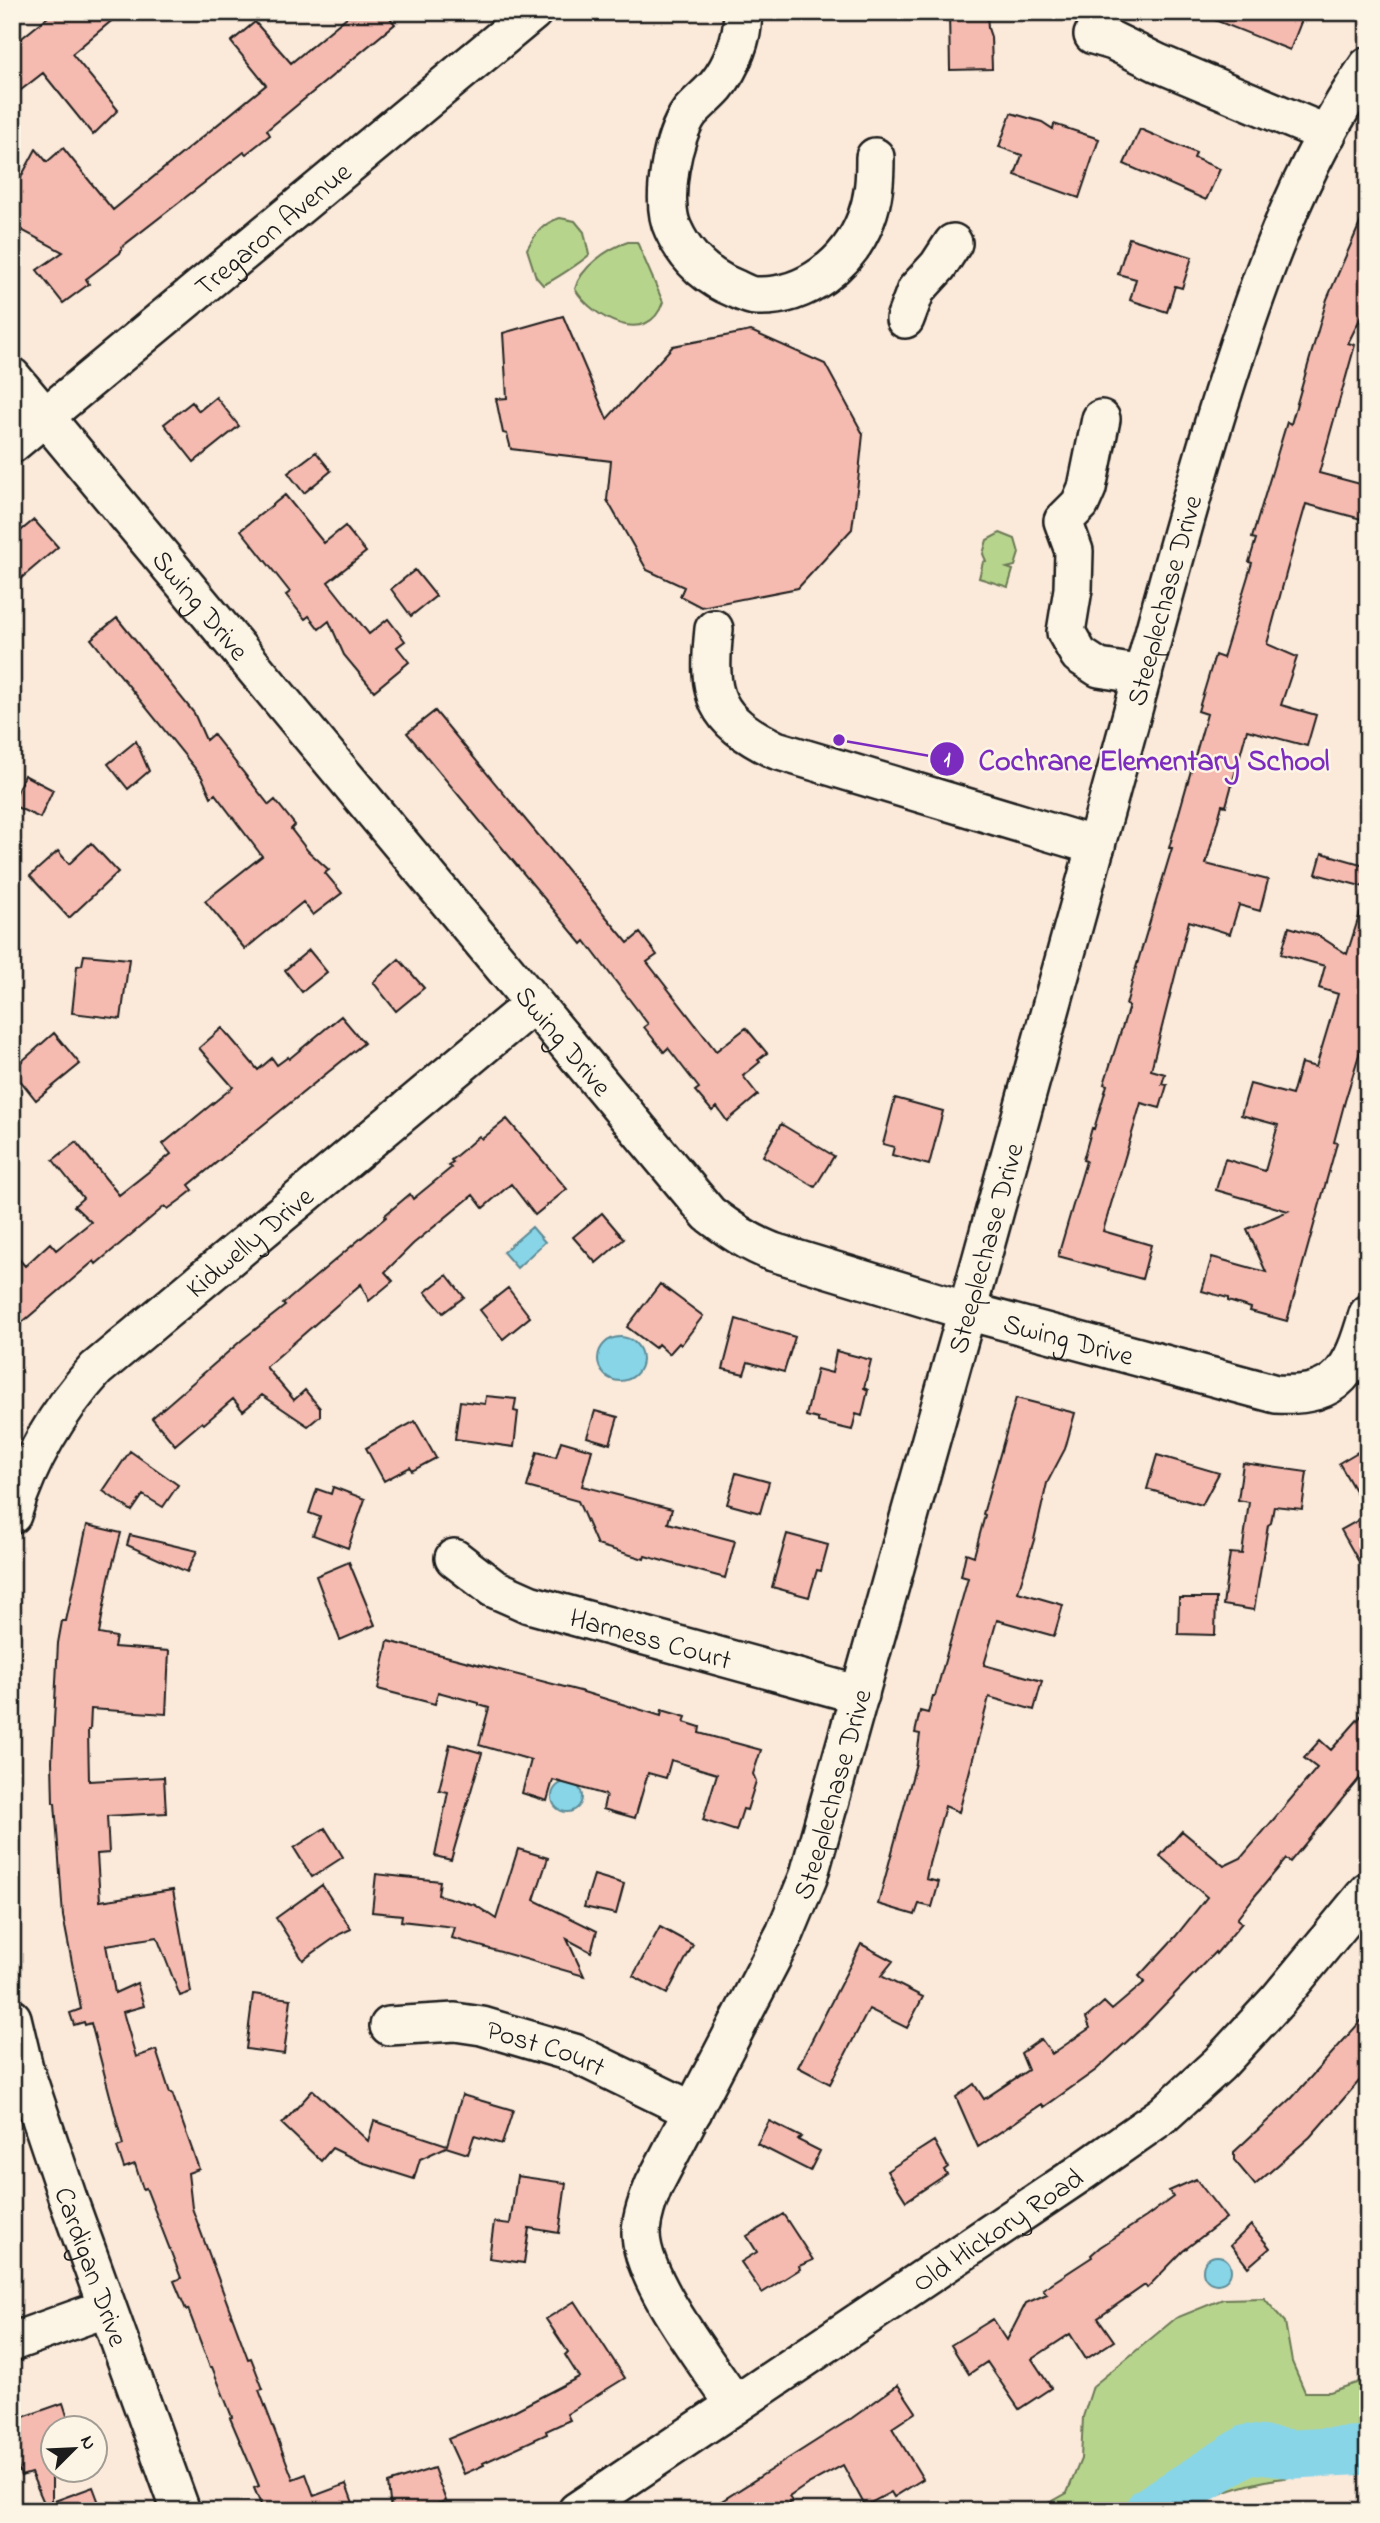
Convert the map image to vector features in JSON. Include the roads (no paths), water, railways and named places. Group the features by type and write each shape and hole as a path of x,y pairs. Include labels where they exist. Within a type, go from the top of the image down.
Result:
{"street":[{"name":"Tregaron Avenue","path":"12,444 533,12"},
{"path":"742,12 743,21 734,54 718,84 689,114 671,158 667,192 671,227 689,257 718,282 755,296 796,291 825,275 848,251 866,221 874,192 875,157"},
{"path":"1093,35 1113,41 1158,63 1327,134"},
{"name":"Steeplechase Drive","path":"734,2404 657,2288 642,2251 643,2214 654,2185 785,1933 808,1878 1200,470 1252,301 1285,219 1327,134 1368,66"},
{"path":"905,319 916,290 938,266 953,243"},
{"name":"Swing Drive","path":"12,377 709,1214 730,1230 752,1244 773,1252 967,1311 1276,1394 1299,1395 1316,1392 1342,1374 1353,1360 1368,1314"},
{"path":"1101,419 1087,488 1080,504 1063,521 1074,551 1073,589 1066,632 1079,655 1099,668 1143,675"},
{"path":"714,629 710,666 715,696 730,720 754,739 776,750 1096,846"},
{"name":"Kidwelly Drive","path":"12,1515 42,1443 60,1413 96,1369 533,1004"},
{"name":"Harness Court","path":"454,1558 493,1588 529,1604 860,1695"},
{"name":"Old Hickory Road","path":"577,2511 1163,2115 1219,2064 1368,1891"},
{"name":"Cardigan Drive","path":"12,2018 24,2068 181,2511"},
{"name":"Post Court","path":"389,2026 455,2022 482,2026 574,2053 693,2111"},
{"path":"12,2342 107,2308"}],"water":[{"path":"532,1227 545,1242 517,1268 503,1252"},
{"path":"620,1337 636,1343 642,1359 636,1375 620,1381 604,1375 598,1359 604,1343"},
{"path":"567,1782 573,1783 581,1791 581,1803 573,1811 567,1812 561,1811 553,1803 552,1797 553,1791 561,1783"},
{"path":"1217,2256 1227,2260 1231,2270 1227,2280 1217,2284 1207,2280 1203,2270 1207,2260"}],"waterway":[{"path":"1149,2511 1248,2449 1294,2454 1368,2450"}],"place":[{"name":"Cochrane Elementary School","path":"839,740"}]}
